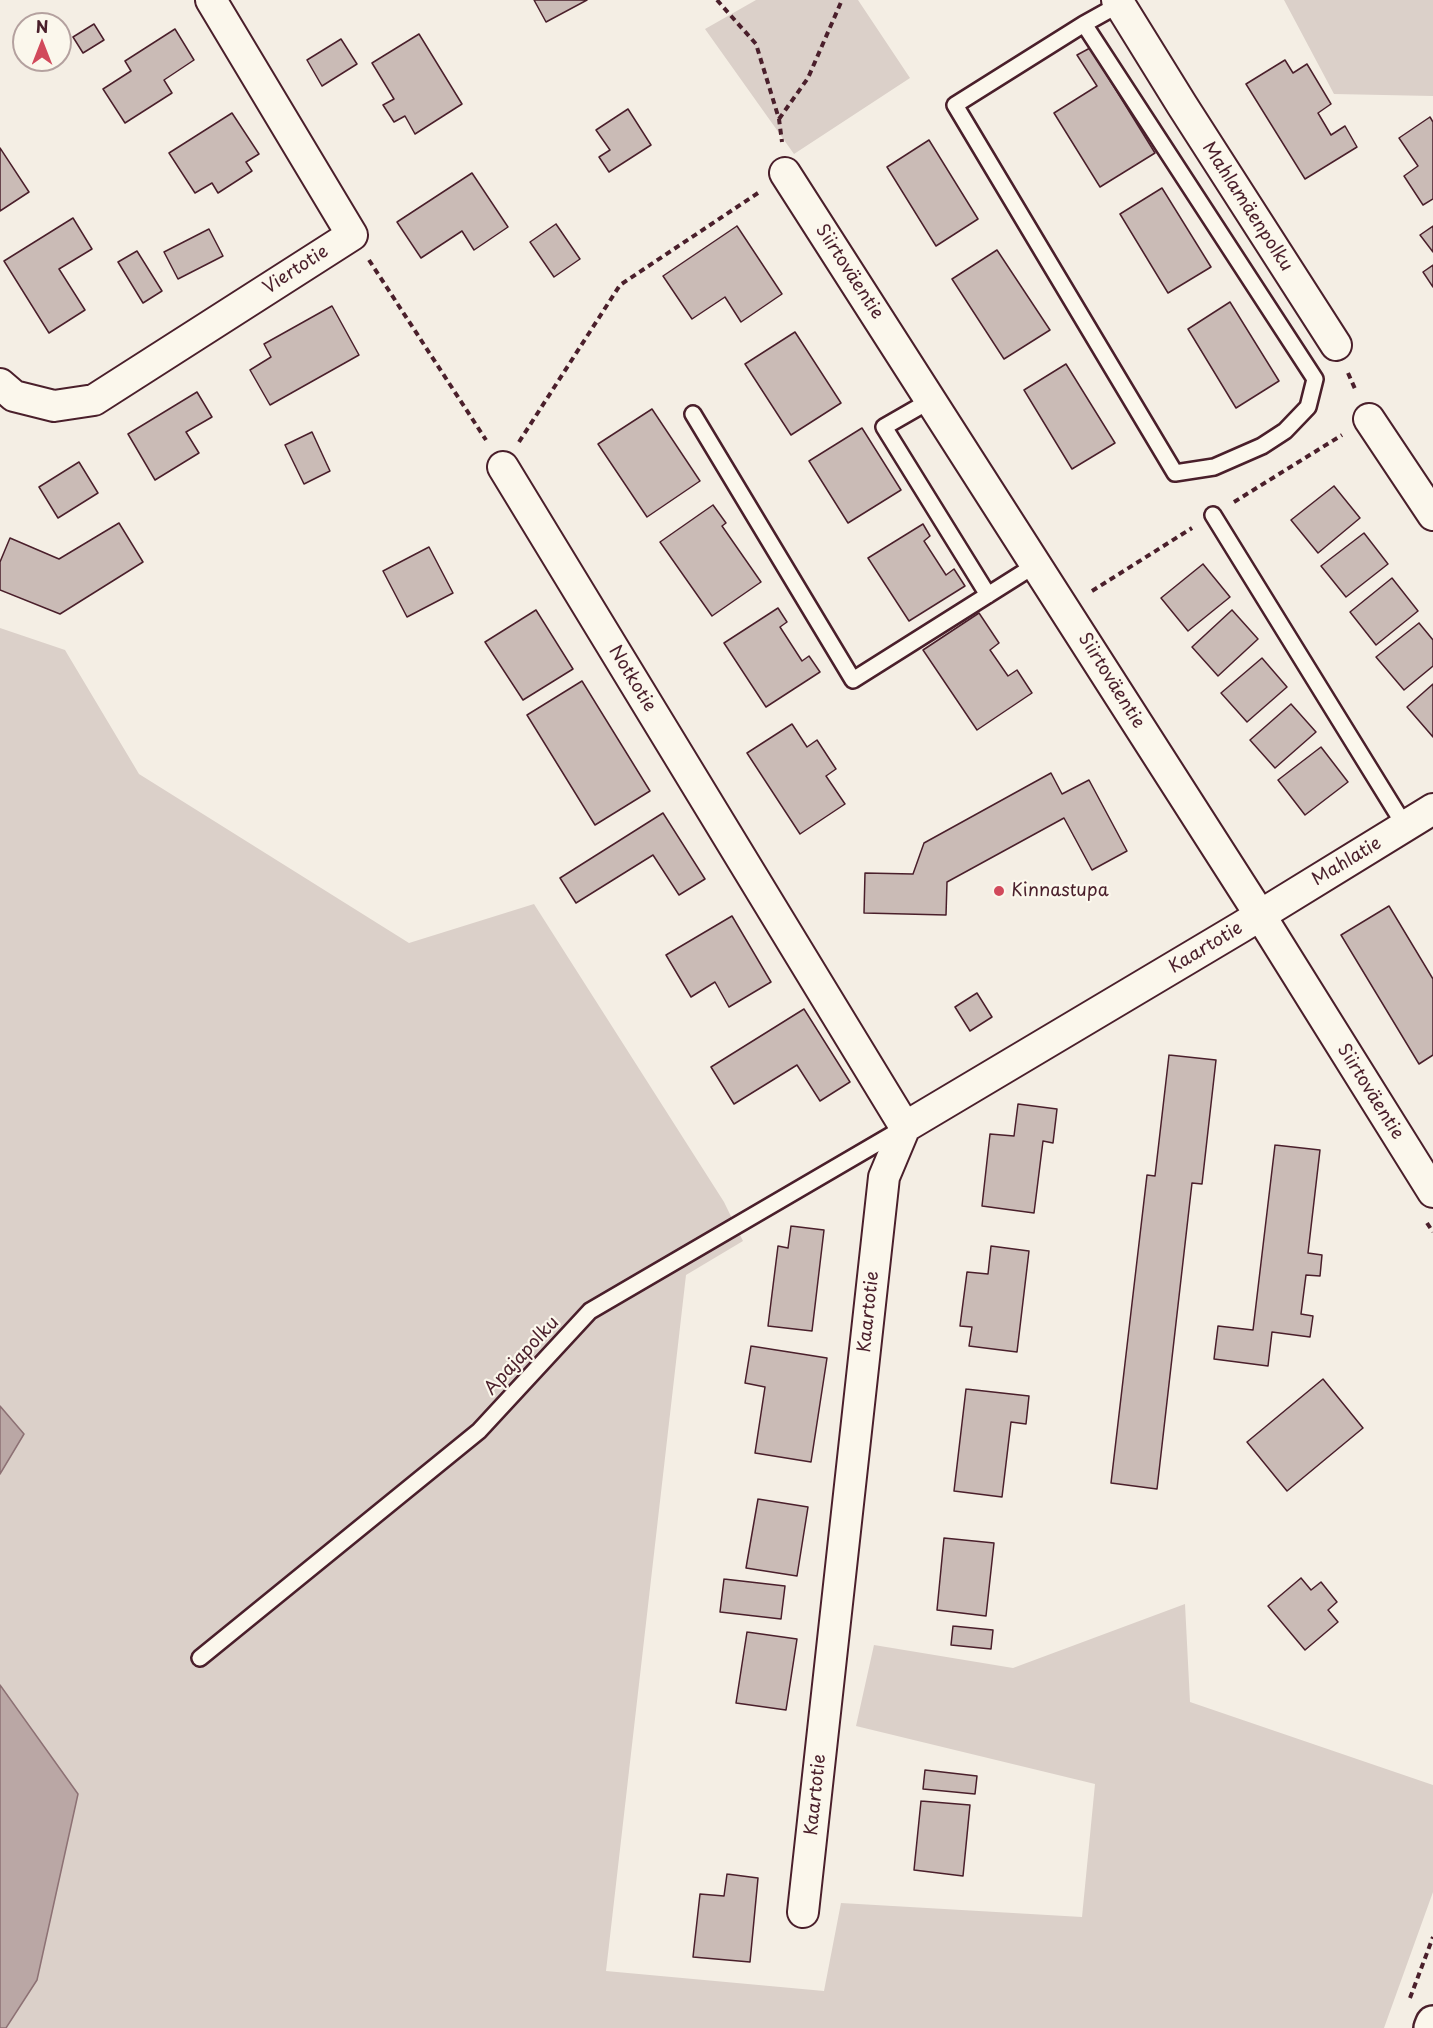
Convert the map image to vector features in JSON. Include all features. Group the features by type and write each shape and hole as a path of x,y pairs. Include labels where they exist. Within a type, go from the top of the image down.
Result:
{"street":[{"path":"211,0 352,235"},
{"name":"Mahlamäenpolku","path":"1118,2 1336,345"},
{"name":"Siirtoväentie","path":"785,172 1260,915 1433,1192"},
{"name":"Viertotie","path":"0,384 14,396 54,406 94,400 352,235"},
{"path":"1369,419 1433,515"},
{"name":"Notkotie","path":"503,467 904,1127"},
{"name":"Mahlatie","path":"1260,915 1433,809"},
{"name":"Kaartotie","path":"802,1912 884,1177 904,1127 1260,915"},
{"path":"1420,2013 1431,2028"}],"lane":[{"path":"1084,24 1315,379 1308,407 1285,431 1262,446 1214,467 1175,473 955,105 1118,2"},
{"path":"931,399 884,427 988,595"},
{"path":"693,414 853,680 1037,564"},
{"path":"1213,515 1405,826"},
{"name":"Apajapolku","path":"200,1658 479,1431 590,1311 904,1127"}],"path":[{"path":"352,235 503,467 620,285 773,183 785,172 779,119 756,44 718,0 711,0"},
{"path":"779,119 808,78 842,0"},
{"path":"1336,345 1369,419"},
{"path":"1420,2013 1433,1937"}],"shaded area":[{"path":"756,0 858,0 910,78 794,154 705,29"},
{"path":"1284,0 1433,0 1433,96 1334,94"},
{"path":"0,628 65,650 139,774 409,943 534,904 724,1202 743,1241 686,1275 606,1971 824,1991 841,1903 1082,1917 1095,1784 856,1726 874,1645 1013,1668 1185,1604 1190,1702 1433,1785 1433,1892 1384,2028 6,2028 37,1980 78,1794 0,1685 0,1474 24,1434 0,1406"},
{"path":"0,1406 24,1434 0,1474"},
{"path":"0,1685 78,1794 37,1980 6,2028 0,2028"}],"building":[{"path":"534,0 587,0 546,22"},
{"path":"94,24 104,40 83,53 73,37"},
{"path":"175,29 194,60 164,80 172,93 125,123 103,89 131,71 125,61"},
{"path":"419,34 462,104 415,134 405,116 394,122 383,105 394,99 372,63"},
{"path":"341,39 357,64 322,86 307,60"},
{"path":"1090,48 1155,153 1100,187 1054,113 1097,86 1077,55"},
{"path":"1285,60 1293,73 1307,64 1331,104 1318,113 1331,135 1345,126 1357,147 1305,179 1246,84"},
{"path":"628,109 651,145 609,172 599,157 610,150 596,130"},
{"path":"232,113 259,154 246,162 252,171 218,193 212,183 195,193 169,153"},
{"path":"1430,117 1433,122 1433,199 1423,205 1404,176 1418,166 1399,138"},
{"path":"929,140 978,219 936,246 887,167"},
{"path":"0,148 29,192 0,211"},
{"path":"472,173 508,227 474,250 462,231 421,258 397,222"},
{"path":"1162,188 1211,267 1168,293 1120,214"},
{"path":"73,218 92,249 59,269 85,310 49,333 4,261"},
{"path":"556,224 580,259 554,277 530,242"},
{"path":"737,226 782,294 741,322 725,297 692,319 663,276"},
{"path":"1433,226 1433,252 1420,235"},
{"path":"209,229 223,256 178,279 164,252"},
{"path":"997,250 1050,330 1004,359 952,279"},
{"path":"137,251 162,291 143,303 118,262"},
{"path":"1433,265 1433,287 1423,272"},
{"path":"1230,302 1279,381 1236,408 1188,329"},
{"path":"332,306 359,355 270,405 250,370 271,357 264,344"},
{"path":"795,332 841,403 791,435 745,364"},
{"path":"1066,364 1115,443 1072,469 1024,390"},
{"path":"197,392 212,417 186,432 199,453 155,480 128,434"},
{"path":"652,409 700,481 647,517 598,444"},
{"path":"862,428 901,490 848,523 809,461"},
{"path":"312,432 330,471 304,484 285,445"},
{"path":"79,462 98,493 58,518 39,487"},
{"path":"1334,486 1360,518 1318,553 1291,520"},
{"path":"713,505 726,523 722,526 761,582 712,616 660,542"},
{"path":"119,523 143,562 60,614 0,590 0,562 10,538 59,559"},
{"path":"923,524 930,536 924,541 946,575 954,569 965,586 909,621 868,558"},
{"path":"1364,533 1388,564 1346,597 1321,566"},
{"path":"429,547 453,593 407,617 383,571"},
{"path":"1203,564 1230,597 1188,631 1161,598"},
{"path":"1392,578 1418,611 1376,645 1350,612"},
{"path":"778,608 787,622 780,627 802,661 809,656 820,672 766,707 724,643"},
{"path":"536,610 573,669 523,700 485,642"},
{"path":"1232,610 1258,639 1218,676 1192,647"},
{"path":"979,613 999,643 990,650 1008,676 1017,670 1032,693 977,730 923,650"},
{"path":"1419,623 1433,640 1433,666 1404,690 1376,657"},
{"path":"1262,658 1287,687 1247,722 1221,693"},
{"path":"582,681 650,791 595,825 527,715"},
{"path":"1433,684 1433,737 1407,707"},
{"path":"1291,704 1316,732 1275,768 1250,740"},
{"path":"792,724 807,747 817,740 836,769 826,776 845,804 800,834 747,753"},
{"path":"1321,747 1348,782 1305,815 1278,780"},
{"path":"1051,773 1062,794 1089,780 1127,851 1092,870 1064,818 947,882 946,915 864,913 865,873 913,874 924,843"},
{"path":"663,813 705,879 679,895 653,855 576,903 560,878"},
{"path":"1389,906 1433,979 1433,1055 1419,1064 1341,935"},
{"path":"732,916 771,982 729,1007 715,982 691,997 666,955"},
{"path":"977,993 992,1017 970,1031 955,1007"},
{"path":"804,1009 850,1082 820,1101 797,1065 734,1104 711,1067"},
{"path":"1169,1055 1216,1060 1202,1184 1192,1183 1157,1489 1111,1483 1147,1175 1155,1176"},
{"path":"1018,1104 1057,1109 1053,1143 1043,1141 1034,1213 982,1206 990,1134 1014,1136"},
{"path":"1275,1145 1320,1150 1308,1253 1322,1255 1320,1276 1306,1275 1301,1314 1313,1316 1310,1337 1272,1332 1268,1366 1214,1359 1218,1326 1253,1330"},
{"path":"791,1226 824,1230 812,1331 768,1326 778,1246 788,1248"},
{"path":"991,1246 1029,1251 1017,1352 969,1346 972,1327 960,1326 967,1272 988,1274"},
{"path":"751,1346 827,1358 811,1462 755,1453 765,1387 745,1383"},
{"path":"1323,1379 1363,1428 1287,1491 1247,1442"},
{"path":"966,1389 1029,1396 1026,1424 1011,1422 1002,1497 954,1491"},
{"path":"758,1499 808,1507 797,1576 746,1568"},
{"path":"944,1538 994,1543 986,1616 937,1610"},
{"path":"1301,1578 1311,1590 1321,1582 1337,1602 1328,1610 1338,1622 1305,1650 1268,1606"},
{"path":"724,1579 785,1586 781,1619 720,1612"},
{"path":"953,1626 993,1630 991,1649 951,1645"},
{"path":"747,1632 797,1639 786,1710 736,1703"},
{"path":"925,1770 977,1776 975,1794 923,1789"},
{"path":"921,1801 970,1805 963,1876 914,1870"},
{"path":"727,1874 758,1878 750,1962 693,1957 700,1894 724,1896"}],"place":[{"name":"Kinnastupa","path":"999,891"}]}
